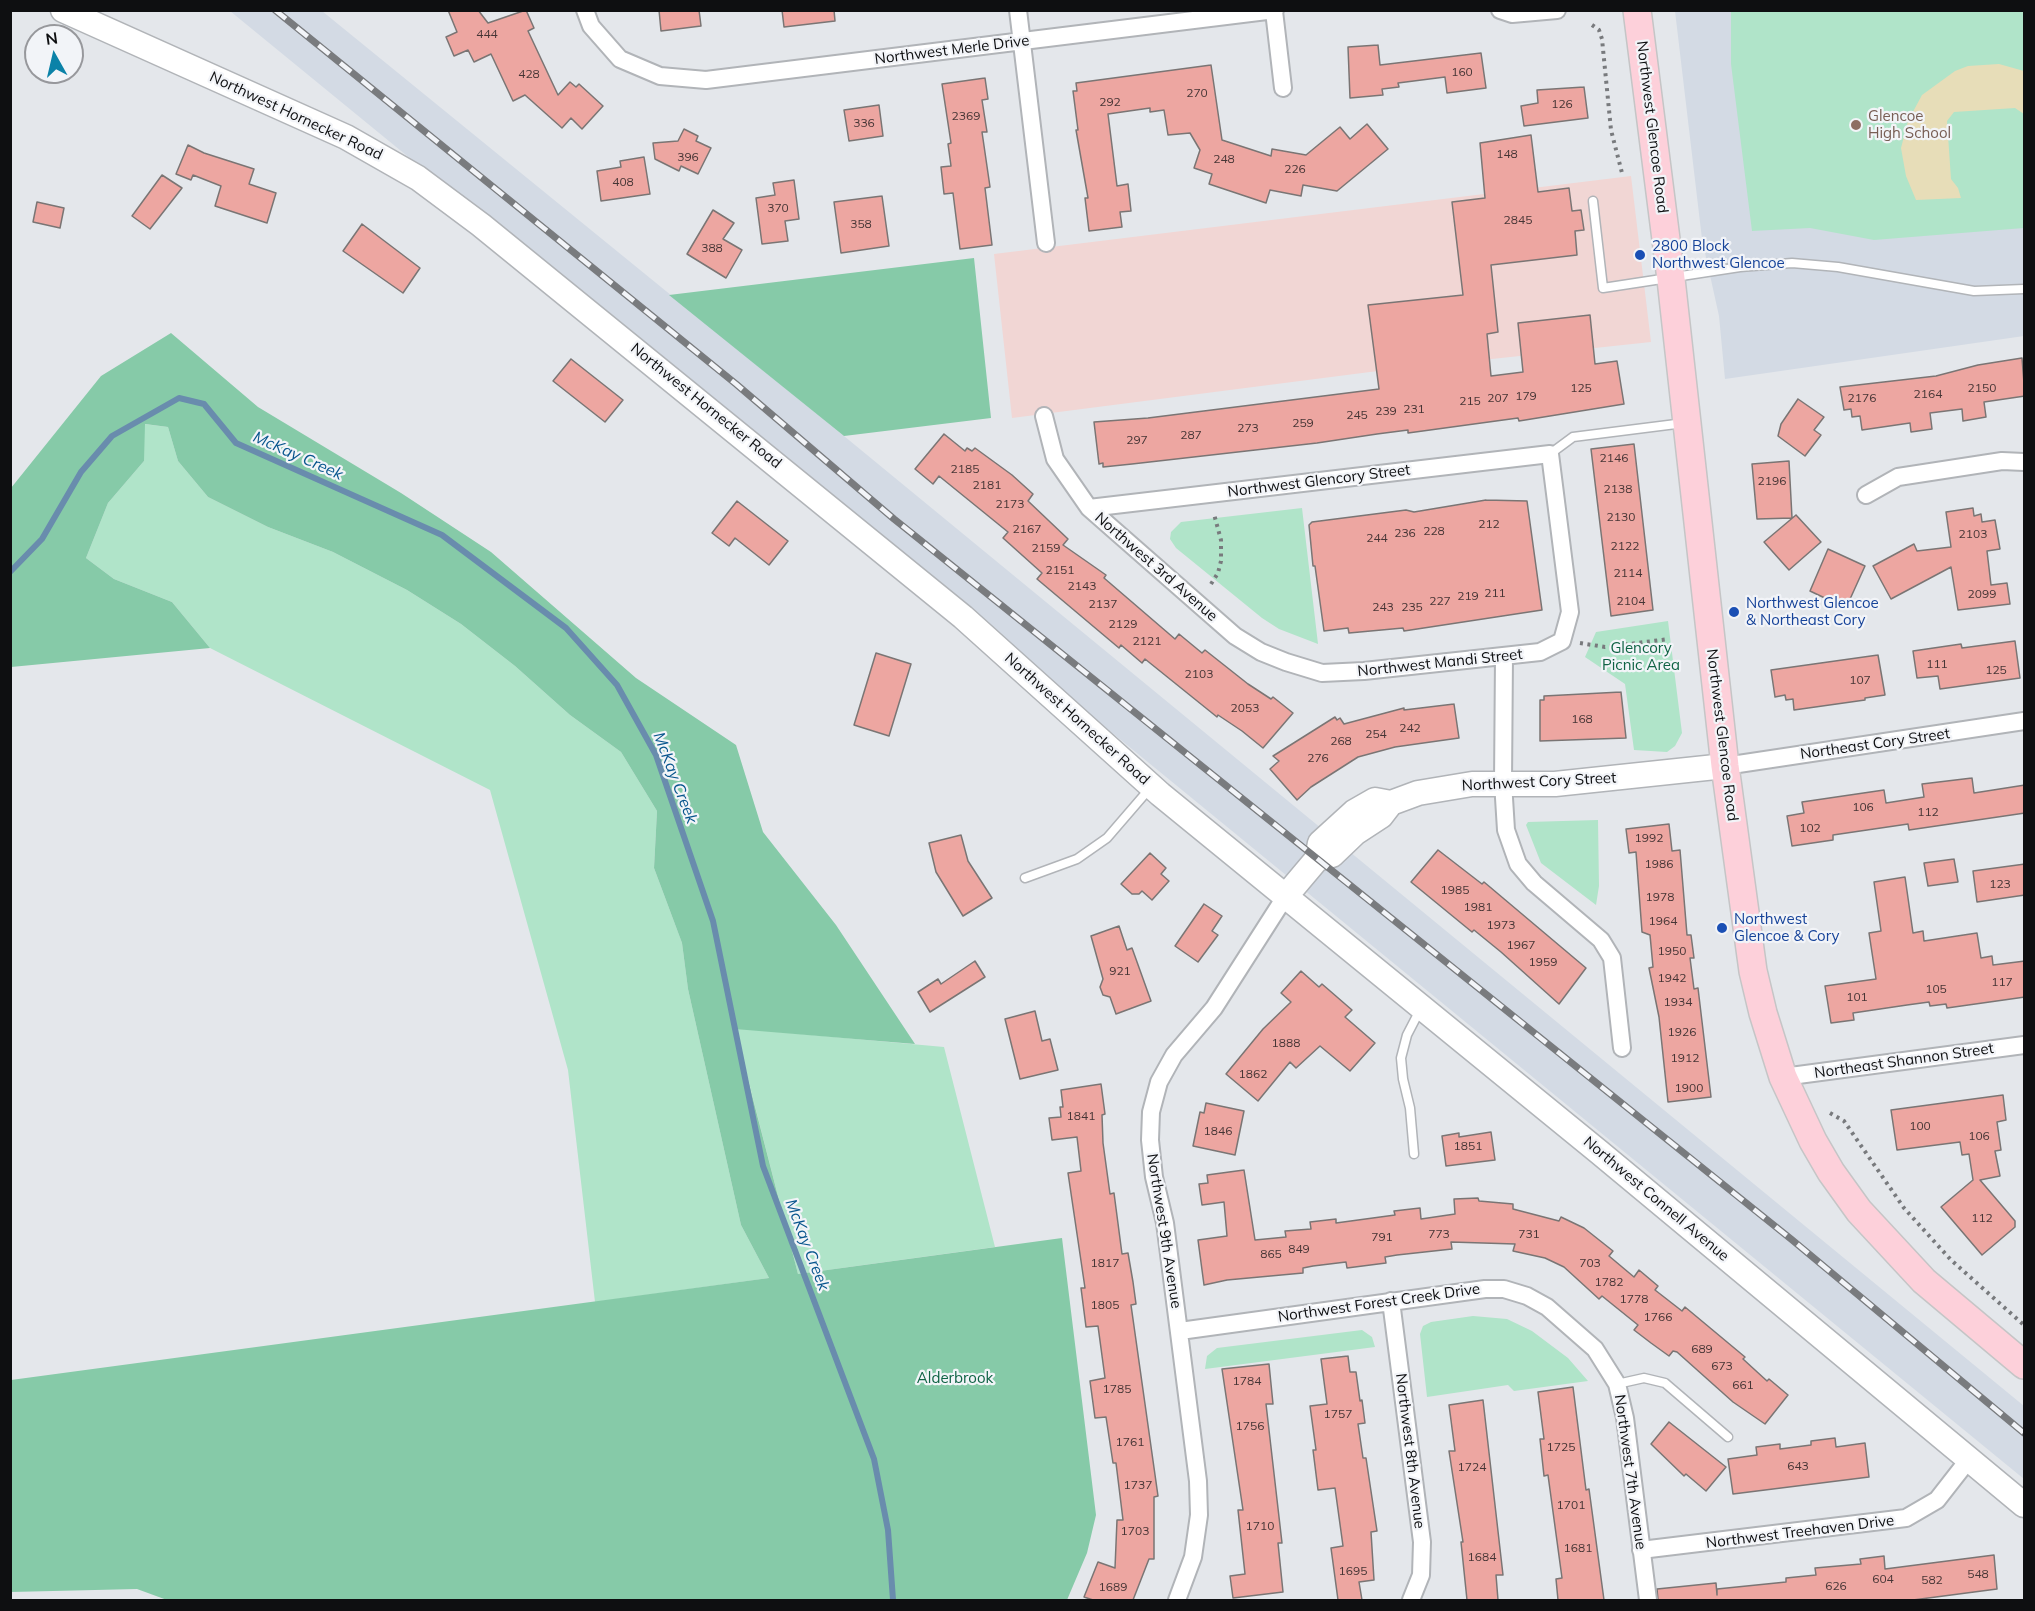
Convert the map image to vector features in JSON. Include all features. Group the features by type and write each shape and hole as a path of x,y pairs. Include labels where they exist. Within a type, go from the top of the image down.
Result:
{"main road":[{"name":"Northwest Glencoe Road","path":"1637,10 1671,279 1725,766 1753,971 1783,1077 1813,1141 1831,1172 1859,1211 1924,1281 2025,1365"}],"street":[{"name":"Northwest Hornecker Road","path":"63,10 322,125 394,163 441,194 526,260 963,617 1151,786 1285,897"},
{"name":"Northwest Merle Drive","path":"585,10 591,26 620,59 660,76 706,80 1275,11 1283,88"},
{"path":"1018,10 1046,243"},
{"path":"1500,10 1512,14 1557,10"},
{"name":"Northwest 3rd Avenue","path":"1044,416 1055,459 1089,508 1235,636 1261,652 1315,671"},
{"name":"Northwest Glencory Street","path":"1089,508 1550,454"},
{"name":"Northwest Mandi Street","path":"1315,671 1364,671 1503,657 1540,652 1562,641 1570,612 1550,454"},
{"path":"1866,495 1898,477 2002,461 2025,462"},
{"path":"1503,657 1503,782 1506,830 1518,864 1534,883 1600,940 1612,958 1622,1048"},
{"name":"Northeast Cory Street","path":"1725,766 2025,722"},
{"name":"Northwest Cory Street","path":"1285,897 1317,859 1320,843 1354,812 1376,800 1391,803 1436,789 1503,782 1565,783 1725,766"},
{"name":"Northwest Connell Avenue","path":"1285,897 2025,1505"},
{"name":"Northwest 9th Avenue","path":"1177,1600 1193,1557 1199,1515 1198,1481 1165,1223 1154,1177 1150,1140 1151,1112 1159,1082 1174,1055 1214,1008 1285,897"},
{"name":"Northeast Shannon Street","path":"1783,1077 2025,1045"},
{"name":"Northwest Forest Creek Drive","path":"1180,1331 1485,1289 1504,1289 1527,1296 1569,1324"},
{"name":"Northwest 8th Avenue","path":"1391,1301 1422,1542 1421,1575 1411,1600"},
{"name":"Northwest 7th Avenue","path":"1569,1324 1595,1349 1617,1384 1626,1418 1648,1600"},
{"name":"Northwest Treehaven Drive","path":"1641,1550 1906,1518 1937,1500 1969,1459"}],"lane":[{"path":"1593,201 1603,288 1740,267 1792,263 1838,267 1974,291 1996,292 2025,289"},
{"path":"1550,454 1573,437 1687,422"},
{"path":"1025,878 1077,859 1107,838 1151,786"},
{"path":"1414,1154 1410,1108 1401,1058 1407,1035 1421,1008"},
{"path":"1617,1384 1644,1378 1665,1383 1728,1437"}],"path":[{"path":"1600,24 1611,130 1622,173"},
{"path":"1592,25 1599,30"},
{"path":"1211,584 1218,573 1221,561 1221,540 1214,514"},
{"path":"1580,643 1605,646 1669,639"},
{"path":"1830,1113 1844,1121 1904,1208 1935,1242 2025,1325"}],"shaded area":[{"path":"230,11 322,11 844,436 2024,1406 2024,1479"},
{"name":"Glencoe High School","path":"1675,11 2024,11 2024,336 1725,379 1719,316 1702,239"},
{"path":"1631,176 1651,342 1370,372 1012,418 994,254"}],"green space":[{"path":"1731,11 2024,11 2024,228 1874,240 1810,228 1752,231 1731,64"},
{"path":"974,258 991,418 844,436 669,295"},
{"name":"Alderbrook","path":"171,333 258,407 401,493 491,552 636,678 736,745 763,832 836,925 915,1044 735,1029 798,1274 1062,1238 1096,1515 1087,1553 1067,1600 167,1600 137,1589 11,1592 11,1380 769,1278 741,1225 688,989 682,943 654,868 657,811 621,752 570,715 515,666 461,624 407,590 333,552 268,527 208,497 178,461 168,427 145,424 144,461 108,503 86,558 114,579 172,602 210,648 11,667 11,488 101,376"},
{"path":"144,424 168,427 178,461 208,497 268,527 333,552 407,590 461,624 515,666 570,715 621,752 657,811 654,868 682,943 688,989 741,1225 769,1278 595,1302 568,1070 490,790 210,648 172,602 114,579 86,558 108,503 144,461"},
{"path":"1302,508 1318,644 1279,629 1262,618 1176,548 1170,539 1171,532 1181,522"},
{"name":"Glencory Picnic Area","path":"1668,621 1682,733 1675,746 1667,752 1634,750 1625,684 1585,657 1596,632"},
{"path":"1598,820 1599,886 1596,905 1541,863 1526,825 1528,822"},
{"path":"735,1028 944,1047 995,1247 798,1274"},
{"path":"1473,1316 1507,1319 1532,1331 1568,1358 1588,1381 1514,1391 1508,1385 1427,1397 1420,1334 1423,1326 1431,1322"},
{"path":"1362,1330 1372,1337 1375,1347 1205,1369 1207,1356 1217,1348"}],"sand":[{"path":"1999,64 2024,71 2024,114 2015,108 1954,112 1947,121 1951,179 1958,188 1961,198 1916,200 1906,176 1901,148 1908,121 1922,95 1955,71 1968,66"}],"building":[{"path":"448,10 478,10 488,23 526,10 534,28 528,31 558,95 570,82 576,87 579,84 603,106 582,129 571,118 562,128 525,95 513,101 491,54 474,62 468,50 454,56 446,37 457,32"},
{"path":"659,10 699,10 701,26 661,31"},
{"path":"782,10 834,10 835,21 784,27"},
{"path":"1378,45 1380,65 1481,53 1486,88 1447,93 1445,77 1398,83 1399,87 1382,89 1383,95 1350,98 1348,47"},
{"path":"1211,65 1222,140 1271,156 1272,149 1306,155 1340,127 1350,139 1367,124 1388,149 1337,191 1303,185 1301,196 1270,190 1266,203 1209,184 1212,174 1194,168 1200,150 1190,133 1168,135 1164,110 1150,112 1150,108 1108,114 1117,186 1128,184 1131,211 1120,212 1122,227 1089,231 1085,198 1088,198 1076,130 1078,130 1073,91 1077,91 1076,83"},
{"path":"985,78 988,99 982,100 987,132 982,132 990,187 985,188 992,245 960,249 953,193 944,194 941,167 951,166 948,144 951,143 942,84"},
{"path":"1584,87 1588,118 1524,126 1521,106 1538,103 1537,90"},
{"path":"879,105 883,136 849,141 844,110"},
{"path":"684,129 698,136 696,141 711,148 698,174 681,166 679,171 655,159 653,143 678,141"},
{"path":"1531,135 1538,192 1569,188 1572,211 1581,210 1584,230 1575,231 1577,255 1491,265 1498,332 1487,334 1491,376 1523,372 1518,323 1590,315 1595,364 1617,361 1624,404 1519,421 1518,418 1408,433 1408,430 1317,443 1103,467 1103,463 1099,464 1094,422 1148,418 1379,389 1368,305 1463,295 1452,202 1485,198 1480,143"},
{"path":"188,145 204,153 254,169 249,184 276,193 267,223 215,206 221,186 193,175 191,180 176,174"},
{"path":"644,157 650,194 601,201 597,171 621,167 620,161"},
{"path":"162,175 182,188 150,229 132,216"},
{"path":"794,180 799,219 785,221 788,241 762,244 756,198 775,195 773,183"},
{"path":"882,196 889,246 841,253 834,202"},
{"path":"37,202 64,208 60,228 33,222"},
{"path":"713,210 734,223 723,239 742,250 726,278 687,254"},
{"path":"362,224 420,268 403,293 343,251"},
{"path":"2022,358 2025,396 1984,402 1986,417 1963,421 1962,409 1930,413 1932,429 1911,432 1910,423 1862,430 1860,416 1852,417 1851,409 1844,410 1840,387 1936,376 1978,365"},
{"path":"571,359 623,400 605,422 553,381"},
{"path":"1798,399 1824,417 1814,430 1821,435 1805,456 1778,436 1781,424"},
{"path":"944,434 965,451 967,448 972,451 975,448 1012,475 1033,494 1028,501 1068,539 1063,545 1106,575 1104,578 1175,639 1179,634 1202,653 1205,650 1248,684 1271,699 1273,697 1293,713 1263,748 1242,731 1218,715 1217,717 1145,659 1142,663 1121,645 1119,648 1037,579 1042,573 1003,538 1008,532 939,476 933,484 915,469"},
{"path":"1634,444 1653,610 1611,616 1591,449"},
{"path":"1789,461 1792,518 1757,519 1752,464"},
{"path":"1486,500 1527,501 1542,610 1404,631 1403,628 1349,633 1348,628 1324,631 1315,566 1313,566 1309,525 1312,522 1406,510 1414,512"},
{"path":"737,501 788,541 769,565 735,538 729,546 712,533"},
{"path":"1973,508 1974,516 1981,514 1982,522 1995,520 2000,549 1987,551 1991,585 2007,583 2010,604 1958,610 1951,567 1891,599 1873,566 1914,544 1917,551 1951,547 1946,512"},
{"path":"1796,515 1821,542 1789,570 1764,542"},
{"path":"1828,549 1865,566 1846,608 1810,591"},
{"path":"2015,641 2020,678 1940,689 1938,676 1917,678 1913,651 1961,644 1962,648"},
{"path":"876,653 911,664 889,736 854,725"},
{"path":"1878,655 1885,695 1794,710 1793,699 1786,700 1785,695 1775,697 1771,670"},
{"path":"1621,692 1626,738 1540,741 1540,700 1544,700 1544,696"},
{"path":"1454,704 1459,738 1395,747 1358,757 1311,787 1297,800 1270,769 1279,761 1273,756 1335,717 1337,720 1340,718 1344,724 1404,708 1404,710"},
{"path":"1972,778 1974,793 2025,785 2025,813 1909,830 1908,824 1833,835 1833,840 1792,846 1787,816 1804,813 1802,802 1884,790 1886,803 1924,797 1922,784"},
{"path":"1669,824 1672,851 1680,850 1687,935 1691,935 1694,958 1690,958 1694,989 1698,988 1711,1097 1668,1102 1659,1017 1649,968 1653,967 1650,935 1642,932 1636,852 1629,853 1626,829"},
{"path":"961,835 968,861 992,898 963,916 936,872 929,843"},
{"path":"1438,850 1482,884 1484,882 1586,968 1559,1004 1501,952 1474,930 1472,932 1411,882"},
{"path":"1150,853 1166,868 1161,874 1169,881 1152,900 1142,891 1139,894 1132,894 1121,884"},
{"path":"1954,859 1958,882 1928,886 1924,863"},
{"path":"2025,864 2025,895 1977,902 1973,871"},
{"path":"1905,877 1913,933 1923,931 1924,941 1977,933 1981,958 1992,956 1993,965 2025,961 2025,997 1947,1008 1946,1004 1930,1006 1929,1002 1853,1013 1854,1020 1831,1023 1825,986 1876,979 1869,933 1881,931 1874,882"},
{"path":"1204,904 1222,916 1212,931 1218,935 1198,962 1175,946"},
{"path":"1119,926 1127,950 1132,948 1151,1001 1116,1014 1110,997 1103,995 1100,987 1103,979 1091,936"},
{"path":"975,961 985,977 930,1012 918,992 938,979 941,984"},
{"path":"1301,971 1319,987 1322,984 1352,1010 1345,1017 1375,1043 1350,1071 1320,1046 1296,1068 1290,1062 1258,1101 1226,1074 1263,1029 1291,1002 1281,993"},
{"path":"1035,1011 1042,1041 1050,1039 1058,1070 1020,1079 1005,1019"},
{"path":"1101,1084 1105,1114 1102,1115 1103,1143 1110,1194 1114,1193 1122,1254 1128,1253 1133,1282 1136,1304 1131,1305 1158,1496 1154,1497 1154,1559 1149,1559 1133,1600 1093,1600 1084,1597 1098,1562 1115,1568 1117,1520 1123,1520 1116,1463 1113,1463 1106,1417 1095,1418 1090,1381 1105,1378 1098,1326 1086,1327 1081,1288 1085,1288 1068,1173 1081,1171 1077,1137 1052,1140 1049,1118 1061,1117 1060,1107 1063,1107 1061,1090"},
{"path":"2003,1095 2006,1120 1997,1122 2001,1150 1995,1151 2000,1176 1980,1180 2015,1221 2015,1227 1982,1255 1941,1207 1973,1180 1969,1154 1962,1155 1960,1142 1897,1150 1891,1110"},
{"path":"1206,1103 1244,1111 1235,1155 1193,1146 1200,1112 1204,1113"},
{"path":"1491,1132 1495,1160 1446,1166 1442,1136 1459,1133 1459,1137"},
{"path":"1244,1170 1255,1240 1286,1237 1285,1231 1311,1229 1310,1222 1336,1219 1336,1223 1395,1215 1394,1211 1420,1208 1421,1219 1455,1214 1454,1199 1478,1198 1479,1201 1513,1204 1513,1209 1559,1221 1561,1217 1584,1228 1613,1251 1609,1256 1634,1277 1639,1270 1658,1286 1655,1290 1682,1311 1685,1307 1745,1357 1743,1359 1767,1381 1769,1379 1788,1395 1765,1424 1733,1402 1677,1352 1673,1351 1669,1356 1634,1330 1638,1325 1602,1296 1599,1299 1564,1267 1545,1258 1513,1251 1515,1244 1451,1242 1452,1249 1385,1257 1386,1263 1347,1268 1346,1262 1303,1268 1303,1273 1227,1280 1204,1285 1198,1240 1227,1236 1224,1202 1202,1205 1199,1184 1208,1183 1207,1175"},
{"path":"1348,1356 1350,1372 1356,1372 1360,1401 1362,1400 1365,1423 1358,1424 1363,1458 1366,1458 1377,1531 1371,1532 1374,1580 1359,1582 1362,1600 1338,1600 1331,1548 1343,1546 1335,1488 1318,1490 1313,1450 1316,1450 1310,1406 1327,1404 1321,1359"},
{"path":"1269,1364 1273,1404 1266,1404 1282,1543 1278,1543 1283,1592 1233,1598 1230,1576 1245,1574 1238,1510 1243,1510 1222,1369"},
{"path":"1573,1387 1586,1490 1589,1489 1604,1600 1558,1600 1556,1579 1562,1578 1548,1475 1544,1476 1540,1439 1544,1439 1538,1392"},
{"path":"1483,1400 1503,1575 1496,1575 1498,1600 1467,1600 1461,1542 1463,1542 1449,1451 1455,1451 1449,1405"},
{"path":"1669,1422 1726,1467 1706,1491 1686,1474 1684,1476 1651,1444"},
{"path":"1835,1438 1836,1447 1865,1443 1869,1477 1733,1494 1728,1459 1757,1455 1756,1447 1780,1444 1780,1449 1811,1445 1811,1441"},
{"path":"1994,1555 1997,1589 1913,1600 1658,1600 1657,1589 1716,1583 1717,1595 1717,1589 1786,1582 1786,1578 1816,1575 1815,1568 1861,1564 1860,1559 1884,1556 1885,1569"}],"waterway":[{"name":"McKay Creek","path":"10,572 42,539 81,472 112,436 179,398 204,404 236,443 442,535 566,628 617,685 656,755 713,921 763,1166 874,1459 888,1530 893,1600"}],"railway":[{"path":"275,10 736,384 894,519 1791,1239 2024,1433"}],"place":[{"name":"Glencoe High School","path":"1856,125"},
{"name":"2800 Block Northwest Glencoe","path":"1640,255"},
{"name":"Northwest Glencoe & Northeast Cory","path":"1734,612"},
{"name":"Northwest Glencoe & Cory","path":"1722,928"}]}
